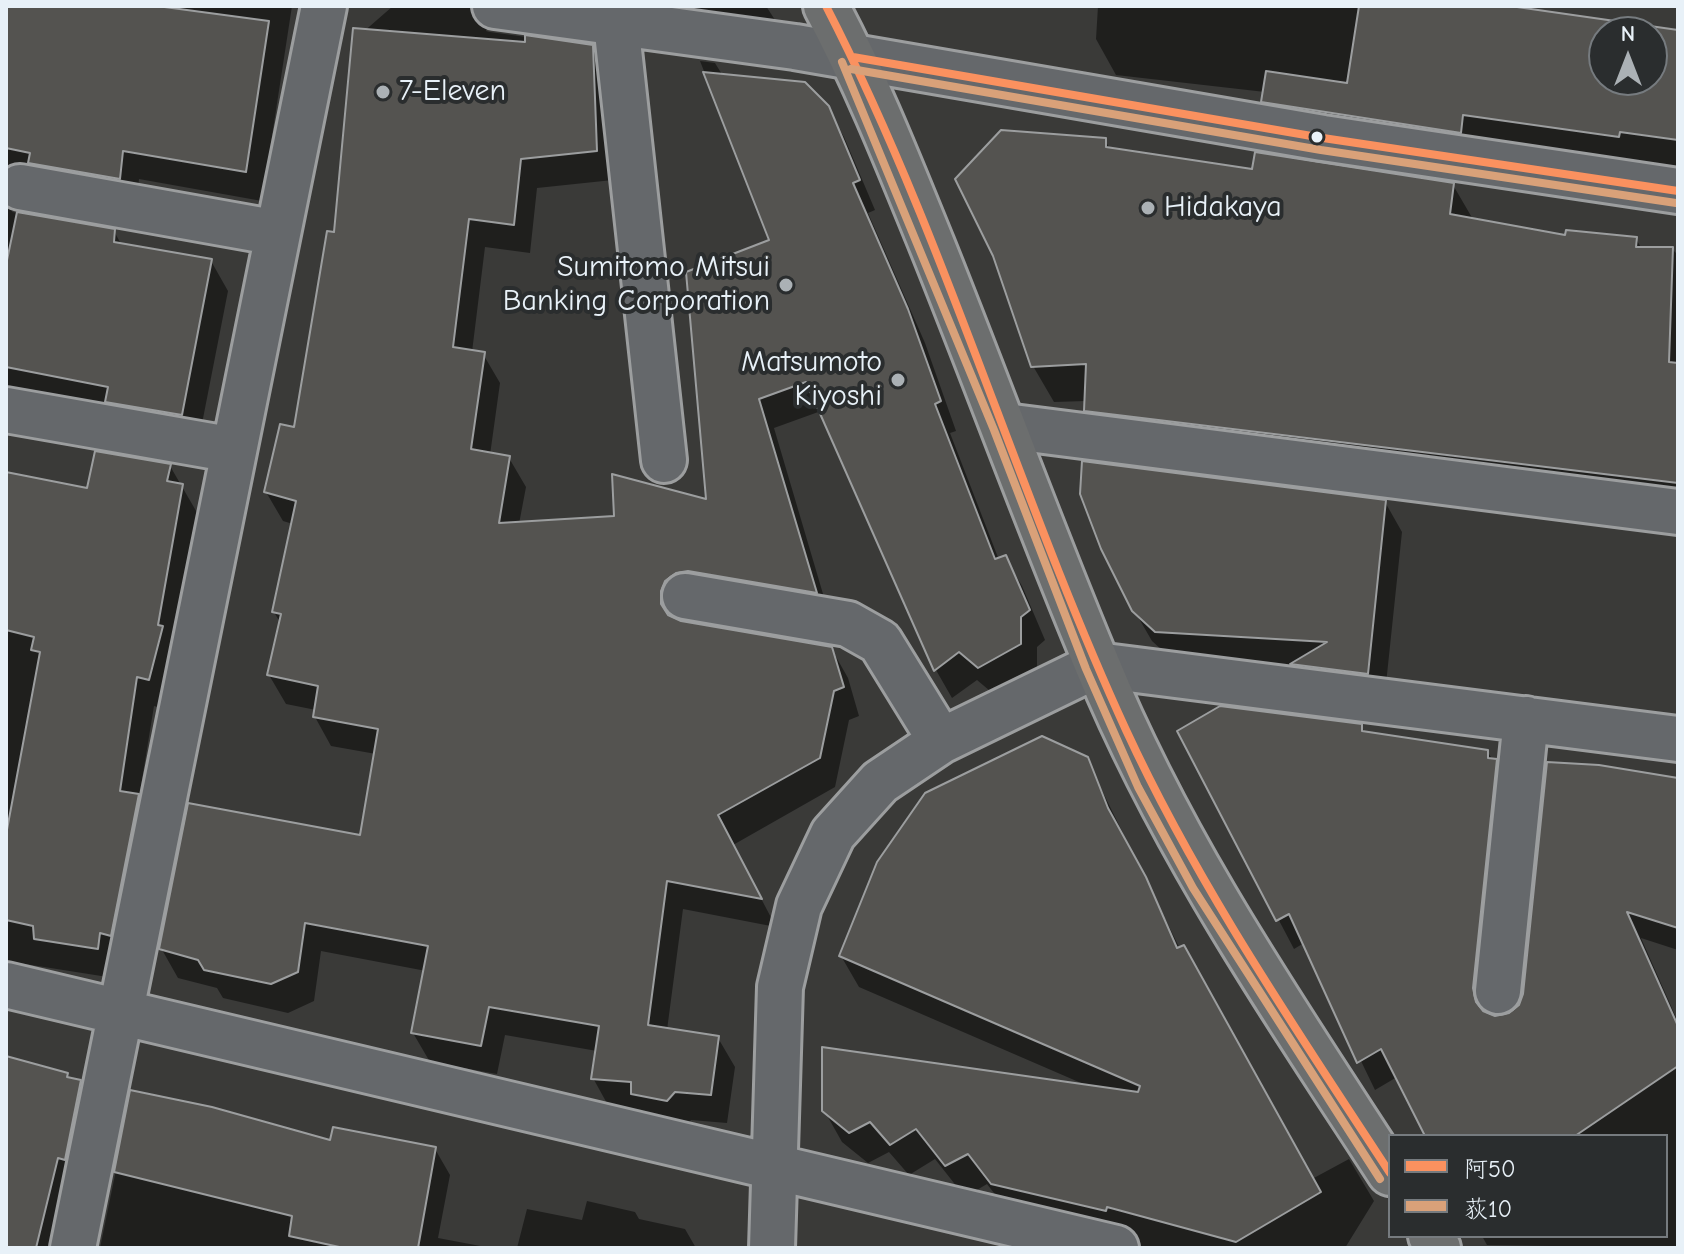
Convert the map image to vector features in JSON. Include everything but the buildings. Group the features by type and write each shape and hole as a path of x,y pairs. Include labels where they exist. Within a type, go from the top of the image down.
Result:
{"main road":[{"path":"826,6 853,57 1005,426 1097,665 1149,782 1203,882 1388,1170"}],"street":[{"path":"73,1248 324,6"},
{"path":"495,6 853,57 1293,133 1678,191"},
{"path":"616,23 664,460"},
{"path":"20,187 278,233"},
{"path":"6,410 234,450"},
{"path":"1005,426 1678,512"},
{"path":"685,596 848,624 880,642 941,741"},
{"path":"772,1248 780,987 799,906 833,834 880,782 941,741 1097,665 1678,739"},
{"path":"1498,991 1526,719"},
{"path":"6,985 1116,1248"}],"transit line":[{"name":"阿50","path":"826,6 908,184 1050,550 1126,730 1154,788 1216,901 1388,1170"},
{"name":"阿50","path":"853,57 1323,138 1678,191"},
{"name":"荻10","path":"842,62 994,430 1086,669 1138,787 1193,888 1380,1179"},
{"name":"荻10","path":"851,69 1321,150 1676,203"}],"place":[{"name":"7-Eleven","path":"383,92"},
{"name":"Hidakaya","path":"1148,208"},
{"name":"Sumitomo Mitsui Banking Corporation","path":"786,285"},
{"name":"Matsumoto Kiyoshi","path":"898,380"}]}
